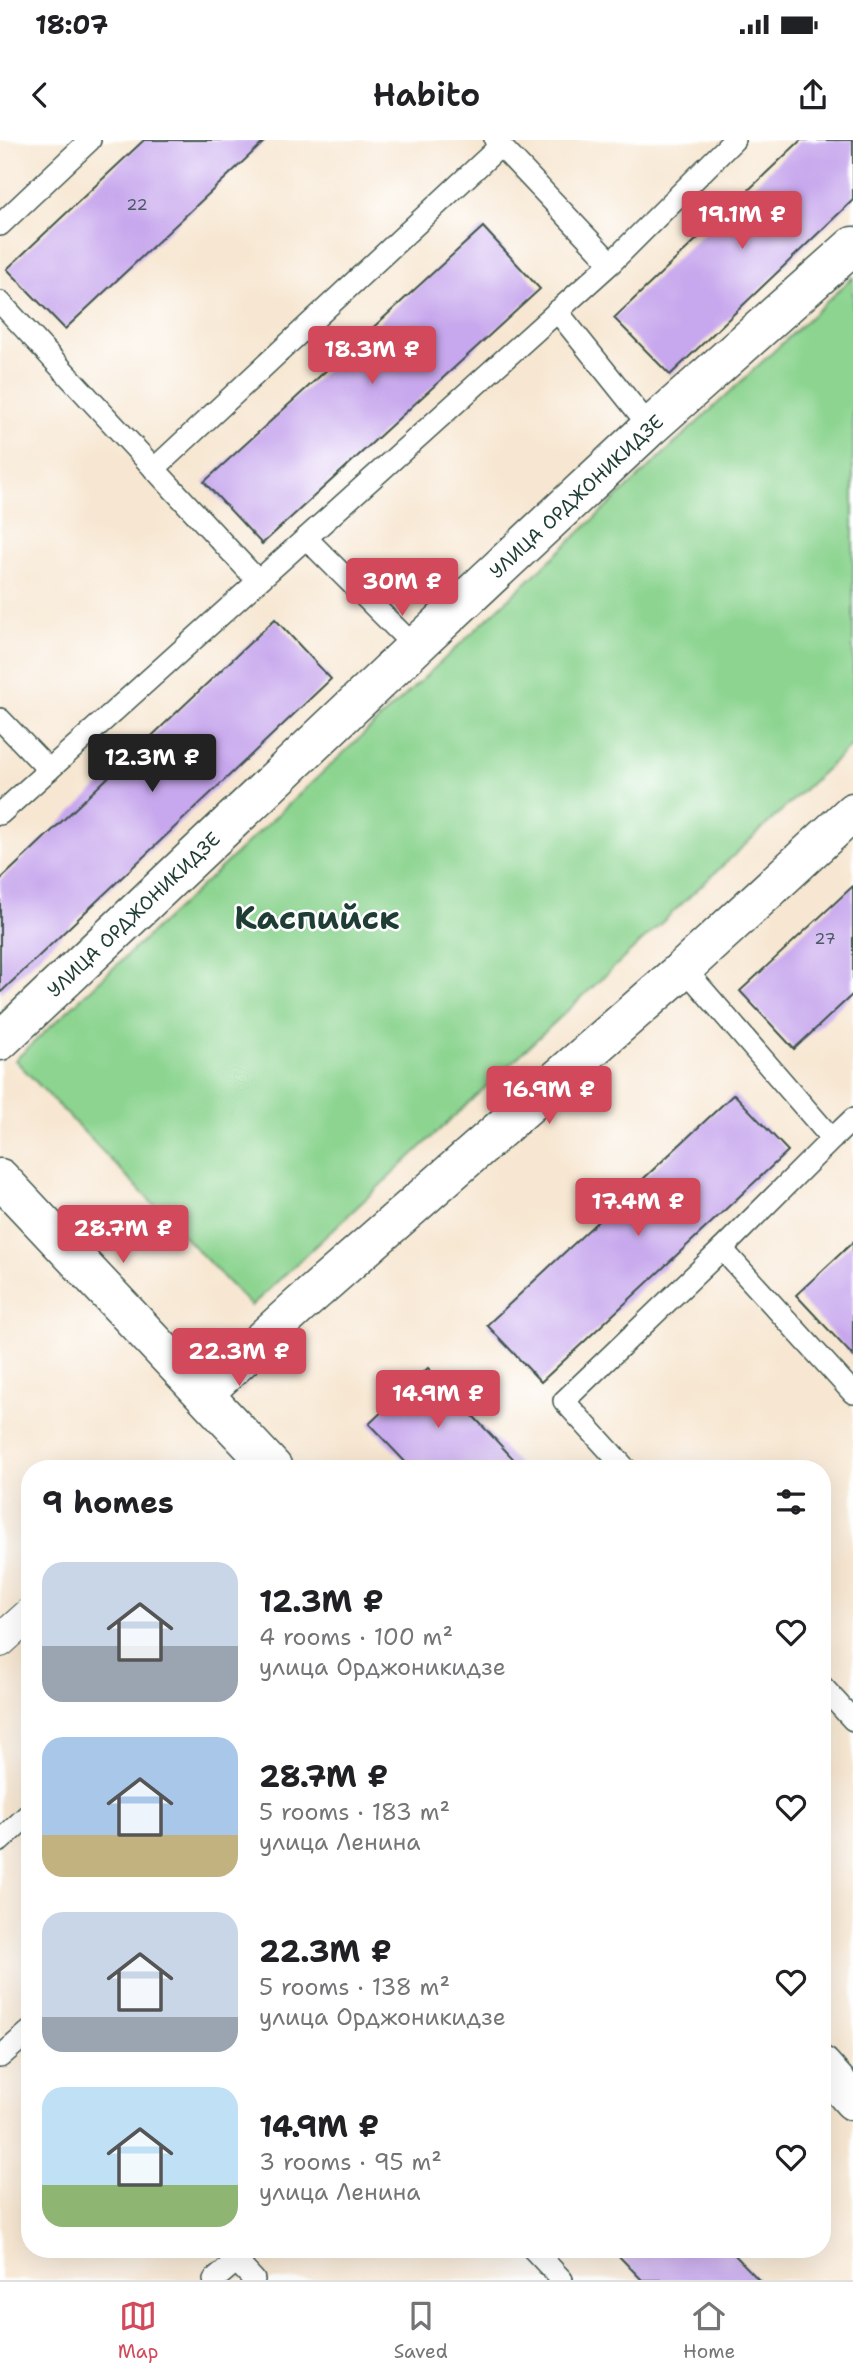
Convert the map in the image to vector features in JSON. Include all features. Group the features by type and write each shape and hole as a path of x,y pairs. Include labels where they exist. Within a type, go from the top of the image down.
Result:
{"street":[{"name":"УЛИЦА ОРДЖОНИКИДЗЕ","path":"0,1041 415,646 650,427 853,246"},
{"path":"204,1393 299,1306 684,968 853,812"},
{"path":"0,1178 266,1460"},
{"path":"0,1641 21,1622"},
{"path":"831,2076 853,2101"}],"lane":[{"path":"0,225 90,140"},
{"path":"1,814 611,263 733,140"},
{"path":"154,469 498,143 611,263"},
{"path":"0,302 258,581"},
{"path":"557,311 650,427"},
{"path":"306,538 415,646"},
{"path":"0,719 49,770"},
{"path":"684,968 832,1139"},
{"path":"618,1460 564,1401 853,1119"},
{"path":"722,1249 853,1393"},
{"path":"831,1696 853,1720"},
{"path":"0,1841 21,1821"},
{"path":"0,2057 21,2039"},
{"path":"214,2280 234,2258"},
{"path":"241,2258 254,2280"},
{"path":"541,2258 562,2280"}],"green space":[{"path":"853,277 853,744 251,1306 15,1060"}],"building":[{"path":"144,140 266,140 65,329 7,269"},
{"path":"801,140 853,140 853,200 670,375 614,318"},
{"path":"483,227 540,289 262,544 204,482"},
{"path":"275,619 331,679 0,993 0,880"},
{"path":"853,886 853,994 794,1049 740,991"},
{"path":"734,1094 788,1151 541,1382 487,1325"},
{"path":"853,1242 853,1356 796,1295"},
{"path":"428,1368 514,1460 403,1460 369,1424"},
{"path":"621,2258 738,2258 759,2280 642,2280"}],"district":[{"name":"Каспийск","path":"317,917"}]}
